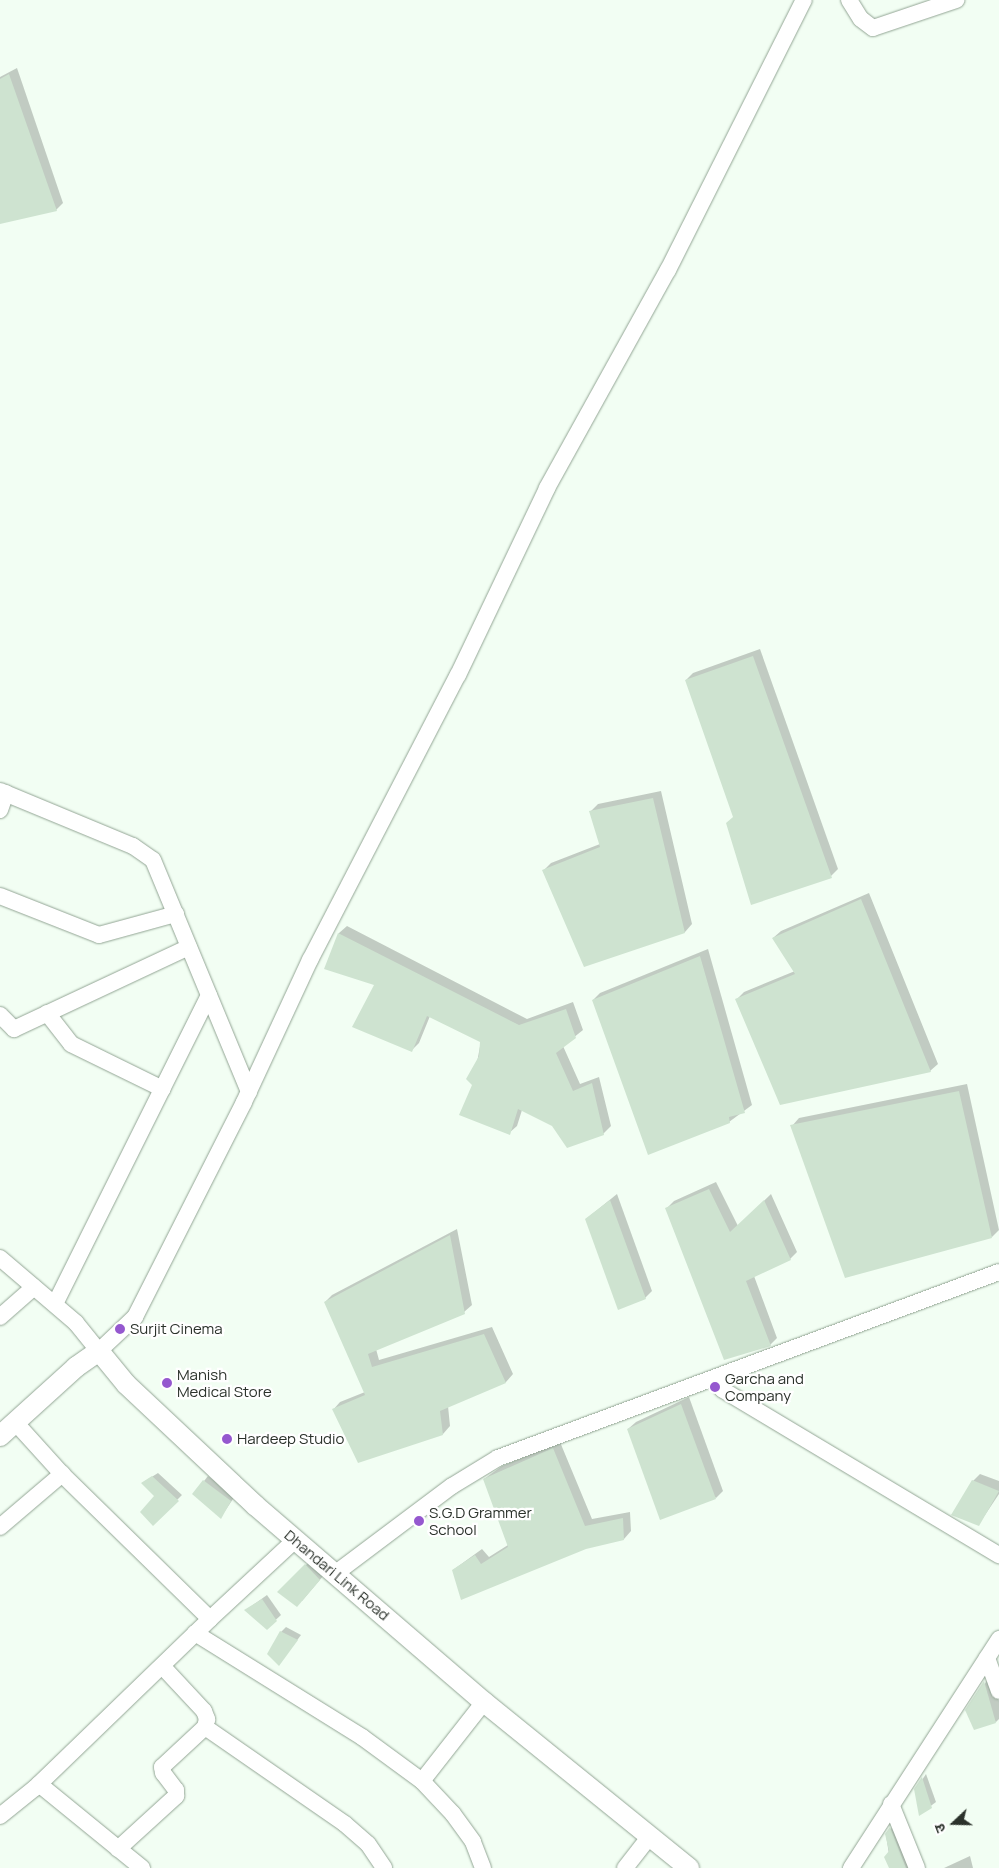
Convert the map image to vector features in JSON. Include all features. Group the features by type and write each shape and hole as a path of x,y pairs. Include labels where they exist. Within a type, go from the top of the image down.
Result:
{"street":[{"path":"0,1436 76,1367 100,1351 135,1317 248,1092 310,960 458,675 547,488 668,270 804,0"},
{"path":"849,0 861,19 873,28 956,0"},
{"path":"0,810 3,792 143,851 152,860 176,914 248,1092"},
{"path":"0,896 100,935 176,914"},
{"path":"0,1016 14,1028 189,947"},
{"path":"55,1304 209,996"},
{"path":"47,1014 71,1044 163,1089"},
{"path":"0,1258 76,1323 100,1351"},
{"path":"336,1572 452,1486 498,1458 714,1380 999,1272"},
{"path":"0,1317 34,1287"},
{"name":"Dhandari Link Road","path":"100,1351 126,1384 295,1540 336,1572 484,1702 564,1763 649,1837 689,1868"},
{"path":"714,1380 723,1390 999,1555"},
{"path":"15,1422 62,1474 210,1619"},
{"path":"0,1527 62,1474"},
{"path":"3,1810 38,1784 163,1668 195,1633 295,1540"},
{"path":"195,1633 362,1737 422,1781 458,1821 473,1842 483,1868"},
{"path":"851,1868 999,1639"},
{"path":"987,1658 999,1690"},
{"path":"118,1849 176,1796 176,1790 163,1774 162,1767 205,1727 207,1719 204,1711 163,1668"},
{"path":"422,1781 484,1702"},
{"path":"205,1727 345,1824 368,1844 384,1868"},
{"path":"38,1784 142,1868"},
{"path":"891,1804 917,1868"},
{"path":"625,1868 649,1837"}],"building":[{"path":"9,74 57,211 0,224 0,79"},
{"path":"753,656 832,878 751,905 726,823 733,817 685,680"},
{"path":"653,798 685,933 584,967 542,870 600,847 589,811"},
{"path":"861,899 931,1072 780,1105 735,999 795,974 772,938"},
{"path":"338,933 519,1025 566,1009 576,1038 556,1053 573,1091 592,1083 604,1135 567,1148 552,1126 518,1109 510,1135 459,1115 472,1085 466,1079 479,1056 480,1042 427,1016 412,1052 352,1027 374,985 324,969"},
{"path":"700,956 745,1113 729,1117 730,1123 648,1155 592,1000"},
{"path":"959,1091 992,1238 845,1278 790,1125"},
{"path":"709,1189 730,1232 764,1200 791,1260 746,1281 771,1346 724,1360 665,1208"},
{"path":"610,1200 646,1299 618,1310 585,1219"},
{"path":"450,1235 465,1314 368,1354 372,1367 484,1334 506,1383 440,1411 443,1435 358,1463 332,1409 365,1395 324,1302"},
{"path":"681,1404 716,1499 660,1520 627,1429"},
{"path":"553,1448 585,1526 623,1518 624,1540 586,1549 461,1600 452,1570 475,1555 481,1564 508,1547 483,1479"},
{"path":"152,1476 179,1501 153,1526 140,1512 154,1496 141,1483"},
{"path":"203,1480 231,1501 221,1519 192,1494"},
{"path":"972,1480 999,1491 979,1526 951,1515"},
{"path":"305,1564 320,1580 297,1607 277,1592"},
{"path":"262,1599 277,1621 267,1630 244,1610"},
{"path":"280,1631 298,1640 279,1666 267,1654"},
{"path":"984,1681 996,1723 974,1730 965,1710"},
{"path":"922,1777 932,1808 919,1816 914,1789"},
{"path":"890,1827 906,1868 889,1868 884,1857 889,1851 885,1834"}],"place":[{"name":"Surjit Cinema","path":"120,1329"},
{"name":"Manish Medical Store","path":"167,1383"},
{"name":"Garcha and Company","path":"715,1387"},
{"name":"Hardeep Studio","path":"227,1439"},
{"name":"S.G.D Grammer School","path":"419,1521"}]}
